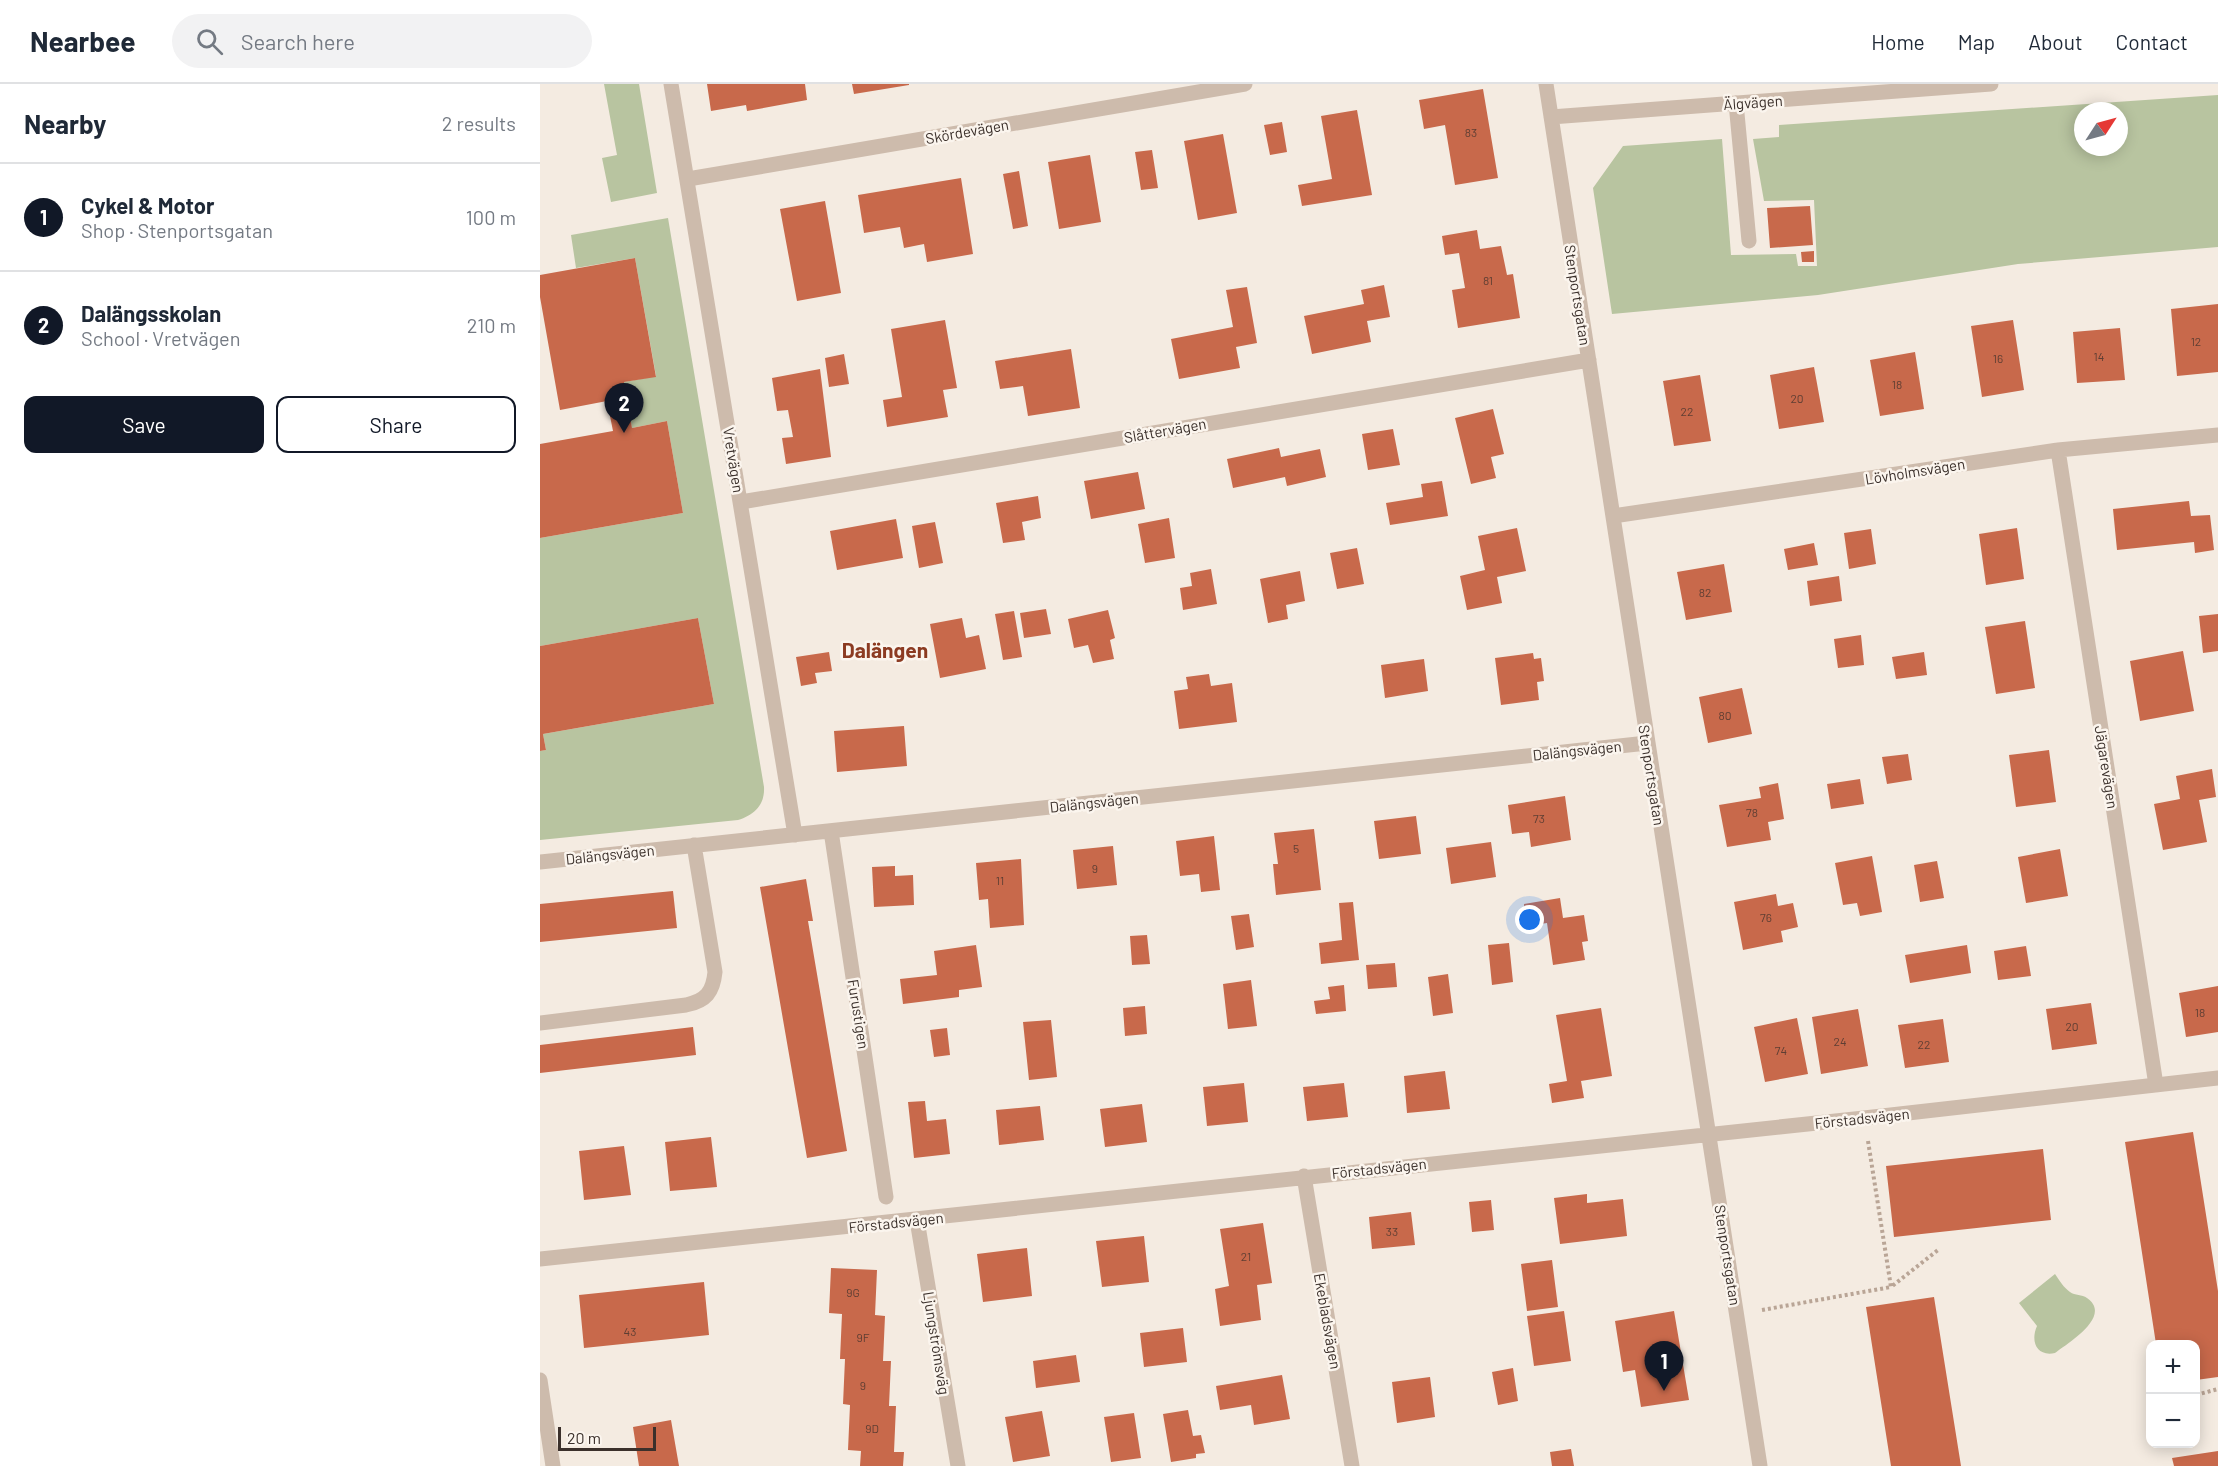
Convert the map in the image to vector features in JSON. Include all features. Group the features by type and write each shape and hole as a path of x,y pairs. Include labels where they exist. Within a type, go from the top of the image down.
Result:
{"street":[{"name":"Vretvägen","path":"671,84 795,835"},
{"name":"Skördevägen","path":"688,179 1245,84"},
{"name":"Stenportsgatan","path":"1546,84 1760,1466"},
{"name":"Älgvägen","path":"1551,117 1991,84"},
{"path":"1736,103 1749,241"},
{"name":"Slåttervägen","path":"741,502 1588,360"},
{"name":"Lövholmsvägen","path":"1613,516 2058,450 2218,435"},
{"name":"Jägarevägen","path":"2058,450 2156,1084"},
{"name":"Dalängsvägen","path":"540,862 1647,743"},
{"name":"Furustigen","path":"831,831 886,1197"},
{"path":"540,1023 686,1005 699,1002 708,996 714,984 715,972 694,845"},
{"name":"Förstadsvägen","path":"540,1259 2218,1078"},
{"name":"Ekebladsvägen","path":"1304,1176 1352,1466"},
{"name":"Ljungströmsväg","path":"917,1220 958,1466"},
{"path":"540,1380 553,1466"}],"path":[{"path":"1866,1134 1891,1287"},
{"path":"1762,1310 1891,1287 1938,1250"},
{"path":"2200,1394 2218,1389"}],"green space":[{"path":"604,84 639,84 657,193 611,202 602,158 617,155"},
{"path":"2218,95 2218,247 2018,264 1818,295 1612,314 1593,188 1623,146 1722,139 1731,255 1796,254 1798,266 1817,266 1814,200 1764,201 1753,139 1779,137 1779,125 2074,105 2074,156 2128,156 2128,102 2116,102"},
{"path":"668,218 764,787 763,799 749,815 738,820 540,840 540,751 546,750 543,734 714,704 698,618 540,646 540,538 683,513 667,421 632,428 624,382 656,376 635,258 576,268 571,235"},
{"path":"2055,1274 2070,1292 2087,1298 2094,1305 2095,1313 2092,1321 2078,1336 2055,1353 2049,1354 2037,1347 2034,1338 2037,1326 2019,1303"}],"building":[{"path":"707,84 805,84 807,100 747,111 746,105 711,111"},
{"path":"852,84 909,84 909,85 854,94"},
{"path":"1483,89 1498,178 1455,185 1445,125 1424,129 1419,100"},
{"path":"1357,110 1372,195 1302,206 1298,185 1332,179 1321,116"},
{"path":"1282,122 1287,152 1270,155 1264,125"},
{"path":"1223,134 1237,213 1198,220 1184,141"},
{"path":"1152,150 1158,188 1141,190 1135,152"},
{"path":"1090,155 1101,222 1059,229 1048,162"},
{"path":"1019,171 1028,226 1013,229 1003,174"},
{"path":"961,178 973,254 927,262 924,244 904,248 900,227 864,233 858,195"},
{"path":"825,201 841,293 797,301 780,209"},
{"path":"1810,206 1813,245 1770,248 1767,208"},
{"path":"1477,230 1480,249 1501,246 1507,275 1513,274 1520,318 1458,328 1452,290 1465,288 1459,253 1445,255 1442,236"},
{"path":"1814,251 1814,262 1802,262 1801,252"},
{"path":"635,258 656,377 624,382 632,428 667,421 683,513 540,538 540,444 613,431 607,401 560,410 540,297 540,275"},
{"path":"1384,285 1390,317 1367,321 1371,342 1312,354 1304,316 1364,304 1361,290"},
{"path":"1247,287 1257,343 1236,347 1240,368 1179,379 1171,339 1233,327 1226,290"},
{"path":"2218,304 2218,372 2177,376 2171,309"},
{"path":"945,320 957,388 943,390 948,417 887,427 883,400 902,397 891,329"},
{"path":"2013,320 2024,390 1982,397 1971,326"},
{"path":"2120,328 2125,380 2077,383 2073,332"},
{"path":"1071,349 1080,408 1028,416 1023,386 1000,389 995,361"},
{"path":"1915,352 1924,409 1880,416 1870,360"},
{"path":"844,354 849,384 829,387 825,358"},
{"path":"1814,367 1824,422 1779,429 1770,375"},
{"path":"820,369 831,457 786,464 782,438 793,437 788,410 777,411 772,378"},
{"path":"1700,375 1711,441 1674,446 1663,381"},
{"path":"1493,409 1504,454 1491,457 1496,478 1471,484 1455,418"},
{"path":"1393,429 1400,465 1368,470 1362,434"},
{"path":"1279,448 1281,457 1320,449 1326,477 1287,486 1285,477 1233,488 1227,459"},
{"path":"1138,472 1145,509 1091,519 1084,481"},
{"path":"1442,481 1448,516 1390,525 1386,503 1423,497 1421,484"},
{"path":"1038,496 1041,518 1022,522 1025,540 1003,543 996,503"},
{"path":"2189,501 2191,516 2210,515 2214,550 2195,553 2194,542 2117,550 2113,509"},
{"path":"1169,518 1175,558 1145,563 1138,524"},
{"path":"896,519 903,558 837,570 830,531"},
{"path":"935,522 943,563 919,568 912,526"},
{"path":"1517,528 1526,571 1497,577 1502,603 1467,610 1460,576 1485,570 1478,536"},
{"path":"2017,528 2024,579 1986,585 1979,534"},
{"path":"1871,529 1876,564 1849,569 1844,533"},
{"path":"1814,543 1818,565 1788,570 1784,549"},
{"path":"1357,548 1364,584 1337,589 1330,553"},
{"path":"1724,564 1732,612 1686,620 1677,572"},
{"path":"1211,569 1217,604 1183,610 1180,588 1192,586 1190,573"},
{"path":"1300,571 1305,601 1286,605 1288,619 1268,623 1260,579"},
{"path":"1839,576 1842,601 1810,606 1807,581"},
{"path":"1046,609 1051,634 1024,638 1020,613"},
{"path":"1108,610 1115,638 1110,640 1114,659 1093,663 1088,645 1074,648 1068,619"},
{"path":"1014,611 1022,657 1003,660 995,614"},
{"path":"2218,614 2218,651 2203,653 2199,616"},
{"path":"698,618 714,704 543,734 546,750 540,751 540,646"},
{"path":"962,618 966,638 979,635 986,669 940,678 930,624"},
{"path":"2025,621 2035,688 1996,694 1985,627"},
{"path":"1861,635 1864,665 1838,668 1834,639"},
{"path":"2183,651 2194,711 2140,721 2130,661"},
{"path":"829,652 832,671 815,673 817,683 801,686 796,657"},
{"path":"1924,652 1927,675 1896,679 1892,657"},
{"path":"1533,653 1534,659 1541,658 1544,681 1537,682 1539,700 1501,705 1495,658"},
{"path":"1424,659 1428,691 1385,698 1381,665"},
{"path":"1209,674 1211,686 1232,683 1237,722 1179,729 1174,691 1188,689 1186,677"},
{"path":"1742,688 1752,734 1708,743 1699,697"},
{"path":"904,726 907,766 837,772 834,731"},
{"path":"2049,750 2056,802 2016,807 2009,755"},
{"path":"1908,754 1912,780 1887,784 1882,757"},
{"path":"2212,769 2216,797 2199,800 2207,842 2163,850 2154,804 2180,799 2176,776"},
{"path":"1860,779 1864,804 1831,809 1827,784"},
{"path":"1778,783 1784,819 1768,822 1771,840 1727,847 1719,805 1761,798 1759,787"},
{"path":"1565,796 1571,840 1531,847 1529,832 1512,834 1508,805"},
{"path":"1416,816 1421,854 1379,859 1374,821"},
{"path":"1314,829 1321,890 1276,895 1273,864 1278,864 1274,833"},
{"path":"1214,836 1220,890 1201,892 1199,874 1180,876 1176,841"},
{"path":"1491,842 1496,877 1451,884 1446,848"},
{"path":"1113,846 1117,885 1077,889 1073,850"},
{"path":"2060,849 2068,896 2026,903 2018,857"},
{"path":"1872,856 1882,912 1860,916 1857,903 1843,905 1835,863"},
{"path":"1021,859 1024,925 990,928 988,899 979,900 976,863"},
{"path":"1937,861 1944,898 1920,902 1914,865"},
{"path":"895,866 895,876 913,875 914,905 874,907 872,867"},
{"path":"806,879 813,921 808,921 847,1151 807,1158 760,887"},
{"path":"673,891 677,928 540,942 540,904"},
{"path":"1776,894 1778,906 1793,903 1798,927 1781,931 1783,942 1743,950 1734,902"},
{"path":"1560,898 1563,918 1584,915 1588,941 1582,942 1585,960 1553,965 1547,923 1527,926 1524,904"},
{"path":"1353,902 1359,960 1321,964 1319,943 1342,940 1339,903"},
{"path":"1249,914 1254,947 1236,950 1231,916"},
{"path":"1147,935 1150,964 1132,965 1130,936"},
{"path":"1509,943 1513,982 1492,985 1488,945"},
{"path":"976,945 982,987 959,990 959,997 903,1004 900,979 937,975 934,951"},
{"path":"1967,945 1971,973 1910,983 1905,955"},
{"path":"2026,946 2031,976 1998,980 1994,951"},
{"path":"1395,963 1397,987 1368,989 1366,965"},
{"path":"1448,974 1453,1013 1433,1016 1428,977"},
{"path":"1251,980 1257,1026 1228,1029 1223,984"},
{"path":"1344,985 1346,1011 1316,1014 1314,1001 1330,999 1328,987"},
{"path":"2218,986 2218,1032 2186,1037 2179,993"},
{"path":"2091,1003 2097,1044 2052,1050 2046,1009"},
{"path":"1145,1006 1147,1034 1125,1036 1123,1008"},
{"path":"1601,1008 1612,1076 1581,1081 1584,1098 1552,1103 1549,1084 1567,1081 1556,1015"},
{"path":"1858,1009 1868,1066 1821,1074 1812,1017"},
{"path":"1797,1018 1808,1074 1765,1082 1754,1027"},
{"path":"1943,1019 1949,1062 1905,1068 1898,1025"},
{"path":"1051,1020 1057,1077 1029,1080 1023,1022"},
{"path":"693,1027 696,1055 540,1073 540,1045"},
{"path":"947,1028 950,1055 934,1057 930,1030"},
{"path":"1445,1071 1450,1109 1407,1113 1404,1076"},
{"path":"1244,1083 1248,1122 1207,1126 1203,1087"},
{"path":"1344,1083 1348,1117 1307,1121 1303,1087"},
{"path":"925,1101 927,1121 946,1119 950,1154 914,1158 908,1102"},
{"path":"1142,1104 1147,1142 1105,1147 1100,1109"},
{"path":"1040,1106 1044,1140 999,1145 996,1110"},
{"path":"2193,1132 2218,1291 2218,1377 2200,1379 2200,1340 2155,1340 2125,1142"},
{"path":"711,1137 717,1187 670,1191 665,1142"},
{"path":"624,1146 631,1195 584,1200 579,1151"},
{"path":"2043,1149 2051,1220 1894,1237 1886,1166"},
{"path":"1587,1194 1587,1203 1623,1199 1627,1236 1560,1244 1554,1198"},
{"path":"1491,1200 1494,1230 1472,1232 1469,1202"},
{"path":"1411,1212 1415,1245 1372,1249 1369,1217"},
{"path":"1263,1223 1272,1283 1257,1285 1261,1320 1220,1326 1215,1289 1229,1286 1220,1229"},
{"path":"1144,1236 1149,1282 1102,1287 1096,1241"},
{"path":"1027,1248 1032,1296 983,1302 977,1254"},
{"path":"1552,1260 1558,1307 1527,1311 1521,1264"},
{"path":"831,1268 877,1270 875,1315 885,1316 883,1361 891,1361 889,1406 896,1406 894,1452 904,1452 903,1466 860,1466 861,1451 848,1450 850,1405 843,1404 845,1359 840,1359 842,1314 829,1313"},
{"path":"704,1282 709,1335 584,1348 579,1295"},
{"path":"1934,1297 1961,1466 1891,1466 1866,1307"},
{"path":"1564,1311 1571,1361 1534,1366 1527,1316"},
{"path":"1674,1311 1689,1400 1641,1407 1635,1370 1623,1372 1615,1321"},
{"path":"1183,1328 1187,1362 1144,1367 1140,1333"},
{"path":"1076,1355 1080,1382 1036,1388 1033,1361"},
{"path":"1513,1368 1518,1401 1498,1405 1492,1372"},
{"path":"1282,1375 1290,1419 1254,1425 1251,1405 1220,1410 1216,1386"},
{"path":"1430,1377 1435,1417 1397,1423 1392,1382"},
{"path":"1188,1410 1193,1436 1201,1435 1205,1453 1196,1454 1196,1458 1171,1462 1163,1414"},
{"path":"1042,1411 1050,1456 1013,1462 1005,1417"},
{"path":"1134,1413 1141,1458 1111,1462 1104,1417"},
{"path":"671,1420 679,1466 639,1466 633,1427"},
{"path":"1571,1449 1574,1466 1552,1466 1550,1452"},
{"path":"2218,1451 2218,1466 2174,1466 2172,1458"}],"place":[{"name":"Dalängsskolan","path":"624,433"},
{"name":"Cykel & Motor","path":"1664,1391"}],"district":[{"name":"Dalängen","path":"885,649"}]}
